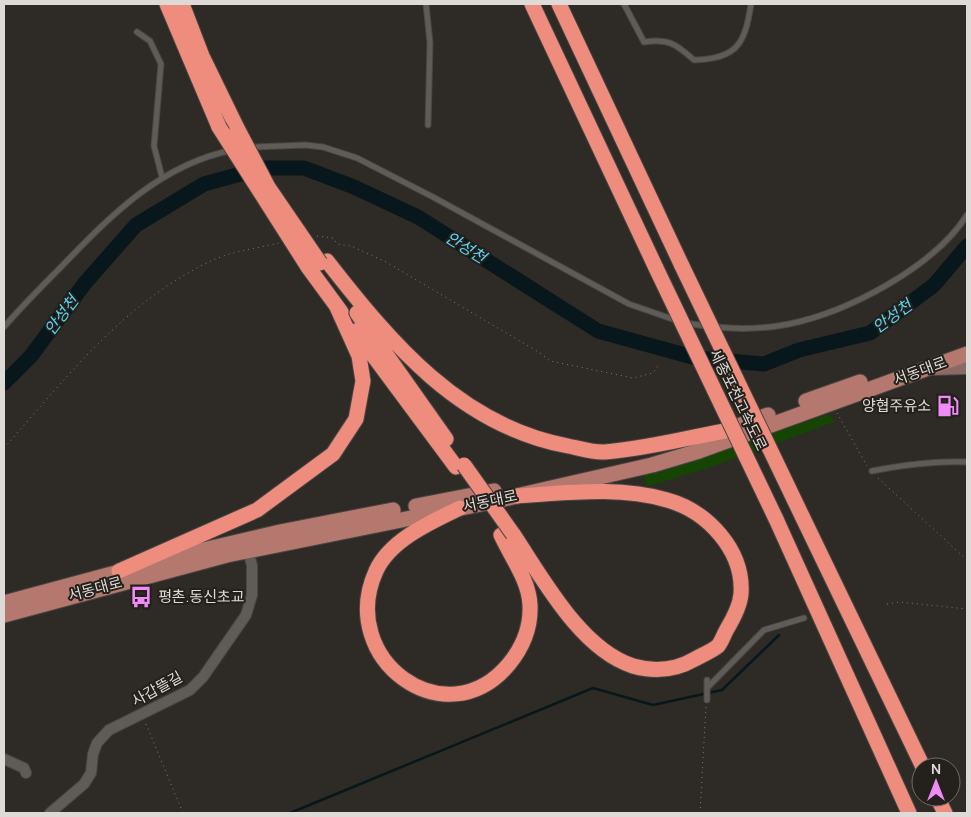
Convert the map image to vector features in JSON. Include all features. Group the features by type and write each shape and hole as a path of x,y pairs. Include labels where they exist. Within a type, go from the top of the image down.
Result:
{"highway":[{"path":"167,4 219,127 401,372 460,466 507,534 568,615 604,650 632,665 660,671 686,664 717,646 733,620 741,594 737,567 730,546 705,518 668,500 608,490 517,496"},
{"path":"182,4 202,56 268,187 319,264 428,377 484,415 518,434 554,444 603,453 725,431"},
{"name":"세종포천고속도로","path":"532,4 776,519 909,813"},
{"name":"세종포천고속도로","path":"559,4 682,266 918,757"},
{"path":"119,571 182,545 257,510 333,454 356,419 363,381 359,356 319,264"},
{"path":"336,305 460,466"},
{"path":"460,508 412,532 388,555 376,570 369,596 368,619 374,643 386,665 409,684 433,692 453,694 479,687 500,675 520,651 528,628 530,604 525,582 507,534"}],"main road":[{"name":"서동대로","path":"4,603 119,571 637,461 967,344"},
{"name":"서동대로","path":"4,614 173,568 247,545 460,508 637,469 699,451 967,354"}],"street":[{"path":"929,368 967,367"},
{"name":"사갑뜰길","path":"50,813 84,784 91,773 93,754 97,743 109,730 190,690 202,677 246,615 252,596 252,566 247,545"},
{"path":"4,759 24,768 26,773"}],"lane":[{"path":"426,4 430,43 428,125"},
{"path":"624,4 644,42 658,40 677,44 694,60 720,56 735,49 747,31 751,4"},
{"path":"138,32 150,41 161,64 154,146 162,177"},
{"path":"4,327 107,220 162,177 227,151 289,144 323,147 357,158 629,304 684,323 729,328 787,324 822,314 859,298 920,263 940,248 967,215"},
{"path":"872,471 910,464 943,461 967,462"},
{"path":"707,688 764,630 804,618"},
{"path":"707,680 707,700"}],"path":[{"path":"314,236 333,238 337,244 351,246 386,262 540,353 550,361 633,378 653,373 658,366"},
{"path":"4,448 66,378 132,311 164,287 214,260 280,243"},
{"path":"832,404 864,461 872,471 886,487 967,560"},
{"path":"887,604 900,602 967,609"},
{"path":"700,813 707,700"},
{"path":"142,715 183,813"}],"green space":[{"path":"829,414 835,422 708,468 646,487 644,475"}],"waterway":[{"name":"안성천","path":"4,383 31,356 85,283 136,225 204,184 262,168 304,168 354,187 418,217 598,331 696,358 764,364 799,350 870,333 934,285 967,246"},
{"path":"290,813 593,688 653,705 722,690 779,635"}],"place":[{"name":"양협주유소","path":"948,406"},
{"name":"평촌.동신초교","path":"141,597"}]}
